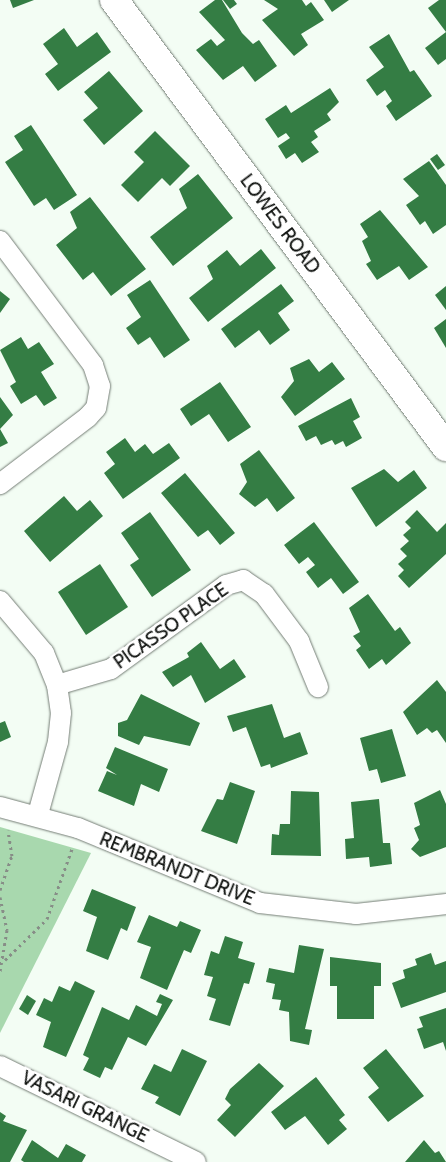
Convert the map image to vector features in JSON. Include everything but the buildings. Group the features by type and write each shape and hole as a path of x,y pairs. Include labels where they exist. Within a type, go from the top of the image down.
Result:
{"main road":[{"name":"LOWES ROAD","path":"114,0 446,447"}],"street":[{"path":"0,241 92,365 100,386 96,408 88,417 0,484"},
{"name":"PICASSO PLACE","path":"57,685 111,669 226,585 243,580 264,594 299,641 318,687"},
{"path":"0,601 44,653 57,685 61,713 58,742 38,814"},
{"name":"REMBRANDT DRIVE","path":"0,807 38,814 260,903 356,914 446,904"},
{"name":"VASARI GRANGE","path":"0,1066 196,1162"}],"path":[{"path":"0,890 12,856 7,826"},
{"path":"0,971 5,960 46,919 74,843"},
{"path":"0,897 7,930 5,960"}],"green space":[{"path":"0,827 91,853 0,1033"}]}
